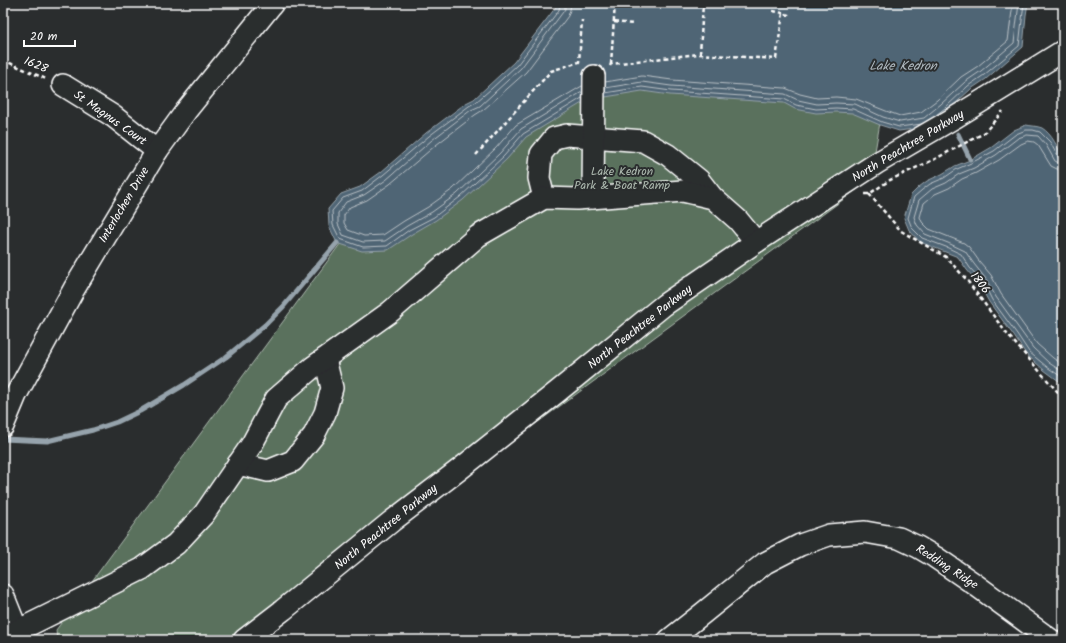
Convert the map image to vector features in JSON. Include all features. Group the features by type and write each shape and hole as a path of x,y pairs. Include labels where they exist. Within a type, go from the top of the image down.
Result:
{"street":[{"name":"Interlochen Drive","path":"3,426 16,395 74,289 157,151 186,111 273,3"},
{"name":"North Peachtree Parkway","path":"244,640 392,521 557,392 664,305 756,242 877,163 1063,51"},
{"path":"593,198 594,137 599,80"},
{"name":"St Magnus Court","path":"63,85 113,116 157,151"},
{"path":"544,198 539,178 541,154 554,138 567,135 643,141 668,155 699,180 713,198 738,220 756,242"},
{"path":"3,595 18,637 142,569 176,544 204,514 252,444 276,400 313,367 390,312 478,236 544,198 577,199 684,191 713,198"},
{"path":"238,464 268,470 293,461 314,435 325,413 332,388 325,359"},
{"name":"Redding Ridge","path":"669,640 766,563 800,545 829,535 865,532 899,538 918,546 973,583 1051,640"}],"path":[{"path":"599,80 610,64 615,3"},
{"path":"700,54 701,3 714,5"},
{"path":"773,11 791,16"},
{"path":"610,64 700,54 776,59 783,13"},
{"path":"476,155 551,71 579,62 582,20"},
{"path":"614,22 634,24"},
{"name":"1628","path":"3,60 63,85"},
{"path":"953,150 973,139"},
{"name":"1806","path":"869,194 901,231 946,257 966,279 1007,334 1063,398"}],"green space":[{"name":"Lake Kedron Park & Boat Ramp","path":"543,44 885,94 870,180 239,640 57,640 56,630 360,217"}],"water":[{"name":"Lake Kedron","path":"556,3 1028,3 1023,47 986,79 971,89 928,127 899,131 852,113 816,113 795,109 784,103 670,95 642,91 587,100 526,137 507,159 463,200 436,220 388,250 362,251 337,243 329,226 328,209 341,194 360,187 381,172 426,133 466,103 474,99 514,62 556,7"},
{"path":"1026,125 1040,127 1046,131 1063,158 1063,384 1026,354 989,302 979,284 958,257 920,242 909,230 904,218 911,195 919,187 955,166 970,160 992,147 1014,130"}],"waterway":[{"path":"958,134 970,159"},
{"path":"3,439 47,441 93,430 117,422 140,411 184,385 226,357 265,325 283,307 337,243"}]}
